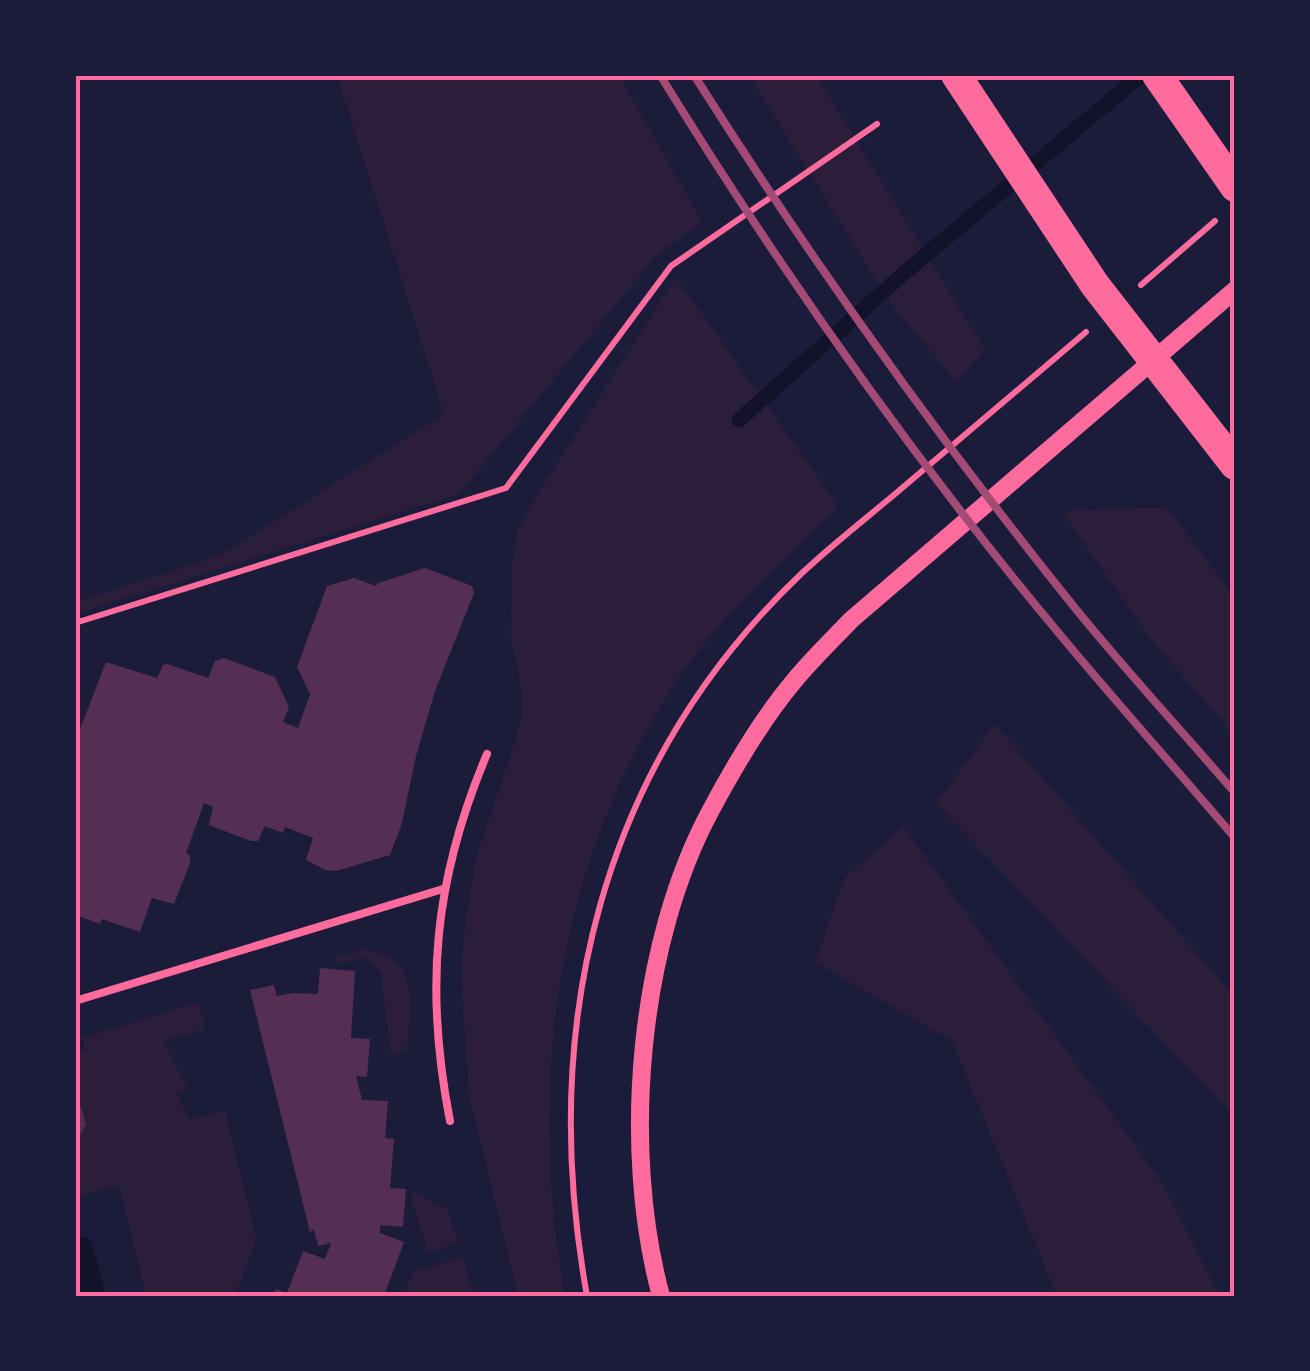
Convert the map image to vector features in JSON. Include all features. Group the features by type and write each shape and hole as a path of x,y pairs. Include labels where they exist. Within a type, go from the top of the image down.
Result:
{"highway":[{"path":"956,75 1095,285 1235,465"},
{"path":"1157,75 1231,181"}],"street":[{"path":"660,1296 645,1216 640,1151 647,1021 680,882 710,811 793,682 851,620 1235,290"}],"lane":[{"path":"450,1121 435,1014 437,936 454,843 488,754"},
{"path":"75,1001 443,890"}],"path":[{"path":"75,623 506,488 672,266 877,124"},
{"path":"1130,293 1220,217"},
{"path":"588,1296 570,1154 570,1083 577,1011 612,859 647,779 692,704 744,634 802,573 1101,319"}],"shaded area":[{"path":"337,75 619,75 702,222 656,256 459,494 75,614 75,603 221,555 444,414"},
{"path":"749,75 816,75 985,350 957,382 891,304"},
{"path":"676,277 839,507 749,594 688,665 631,761 600,833 576,907 560,983 551,1061 549,1139 565,1296 518,1296 469,1095 461,976 476,859 521,722 523,697 511,638 512,566 518,530 539,492"},
{"path":"1167,507 1235,598 1235,736 1149,637 1062,511"},
{"path":"995,724 1235,997 1235,1117 936,803"},
{"path":"904,827 1163,1184 1220,1296 1057,1296 952,1041 815,962 845,877"},
{"path":"366,950 397,963 405,974 410,1003 407,1051 391,1055 381,974 371,961 363,958 337,964 334,956"},
{"path":"199,1002 205,1029 163,1040 188,1089 176,1092 189,1119 225,1111 256,1239 235,1296 146,1296 119,1185 75,1197 75,1144 86,1124 75,1085 75,1053 85,1050 83,1038"},
{"path":"415,1192 447,1209 458,1243 428,1252 411,1198"},
{"path":"75,1237 87,1237 92,1242 106,1296 75,1296"},
{"path":"462,1257 475,1296 404,1296 412,1273"}],"building":[{"path":"425,568 472,586 474,593 435,691 402,823 390,855 336,871 325,870 306,860 313,838 285,827 283,833 265,826 258,841 251,841 209,825 213,807 204,803 186,853 190,863 174,904 152,898 140,932 79,916 75,926 75,804 80,790 75,780 75,742 106,662 157,678 167,664 208,678 215,661 224,658 275,677 289,707 283,722 298,728 310,694 297,667 327,586 354,578 376,586"},
{"path":"320,968 355,971 351,1038 370,1039 367,1077 356,1076 362,1100 388,1101 385,1138 394,1139 390,1188 406,1189 403,1227 380,1225 380,1233 404,1242 384,1296 273,1296 276,1289 287,1293 303,1251 325,1259 331,1243 318,1246 314,1230 310,1232 250,990 274,985 277,996 318,994"},
{"path":"75,1087 86,1124 75,1144"}],"waterway":[{"path":"739,420 903,274 1141,75"}],"railway":[{"path":"660,75 799,290 950,497 1079,657 1235,838"},
{"path":"694,75 830,280 974,479 1094,631 1235,793"}]}
